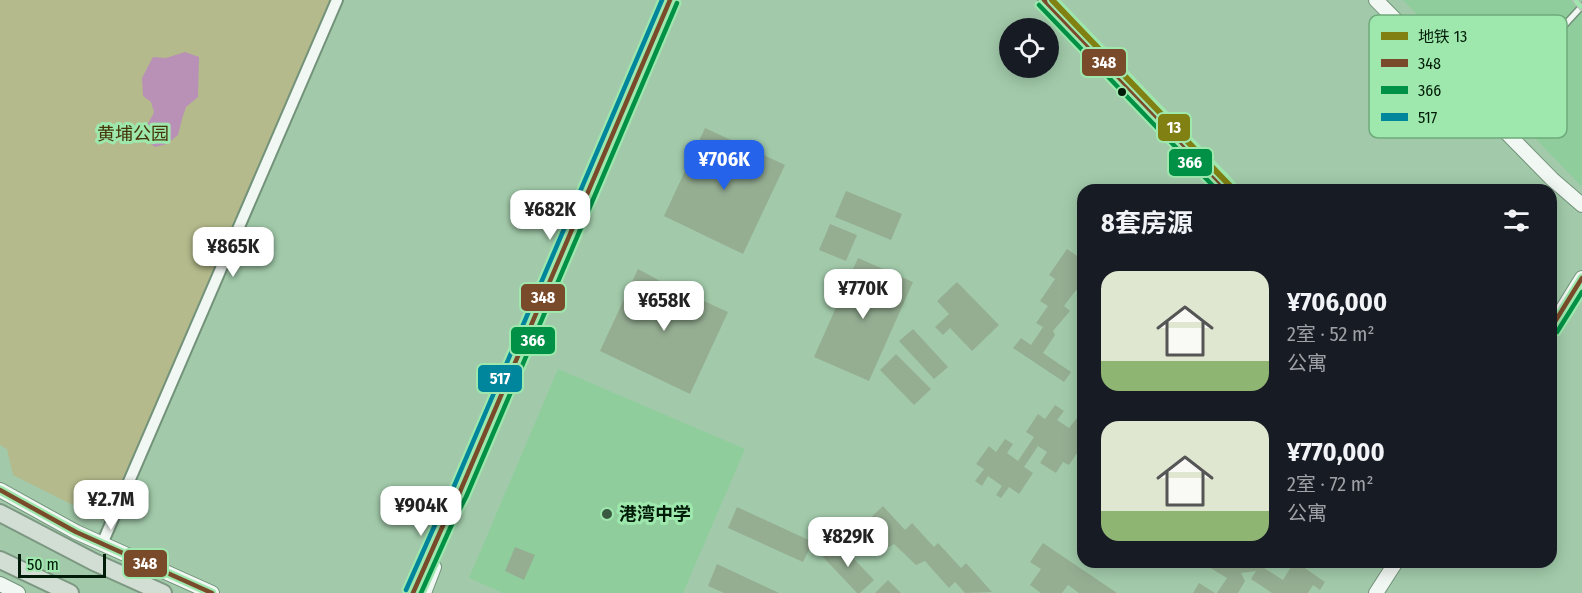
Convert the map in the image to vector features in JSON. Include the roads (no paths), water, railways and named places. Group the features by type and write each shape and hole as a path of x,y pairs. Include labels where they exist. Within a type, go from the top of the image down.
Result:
{"highway":[{"path":"0,513 94,562 163,593"},
{"path":"0,560 70,593"}],"street":[{"path":"102,544 337,0"},
{"path":"413,593 459,494 670,0"},
{"path":"1044,0 1221,184"},
{"path":"1376,0 1391,15"},
{"path":"1511,138 1557,184"},
{"path":"1557,184 1582,205"},
{"path":"1557,318 1582,278"},
{"path":"0,490 102,544 212,593"},
{"path":"424,593 451,527 459,494"},
{"path":"1376,593 1392,568"},
{"path":"0,584 18,593"}],"lane":[{"path":"1567,22 1582,6"}],"railway":[{"path":"1575,0 1582,8"}],"metro line":[{"name":"13","path":"1052,0 1228,184"}],"place":[{"name":"港湾中学","path":"607,514"}],"park label":[{"name":"黄埔公园","path":"133,134"}]}
